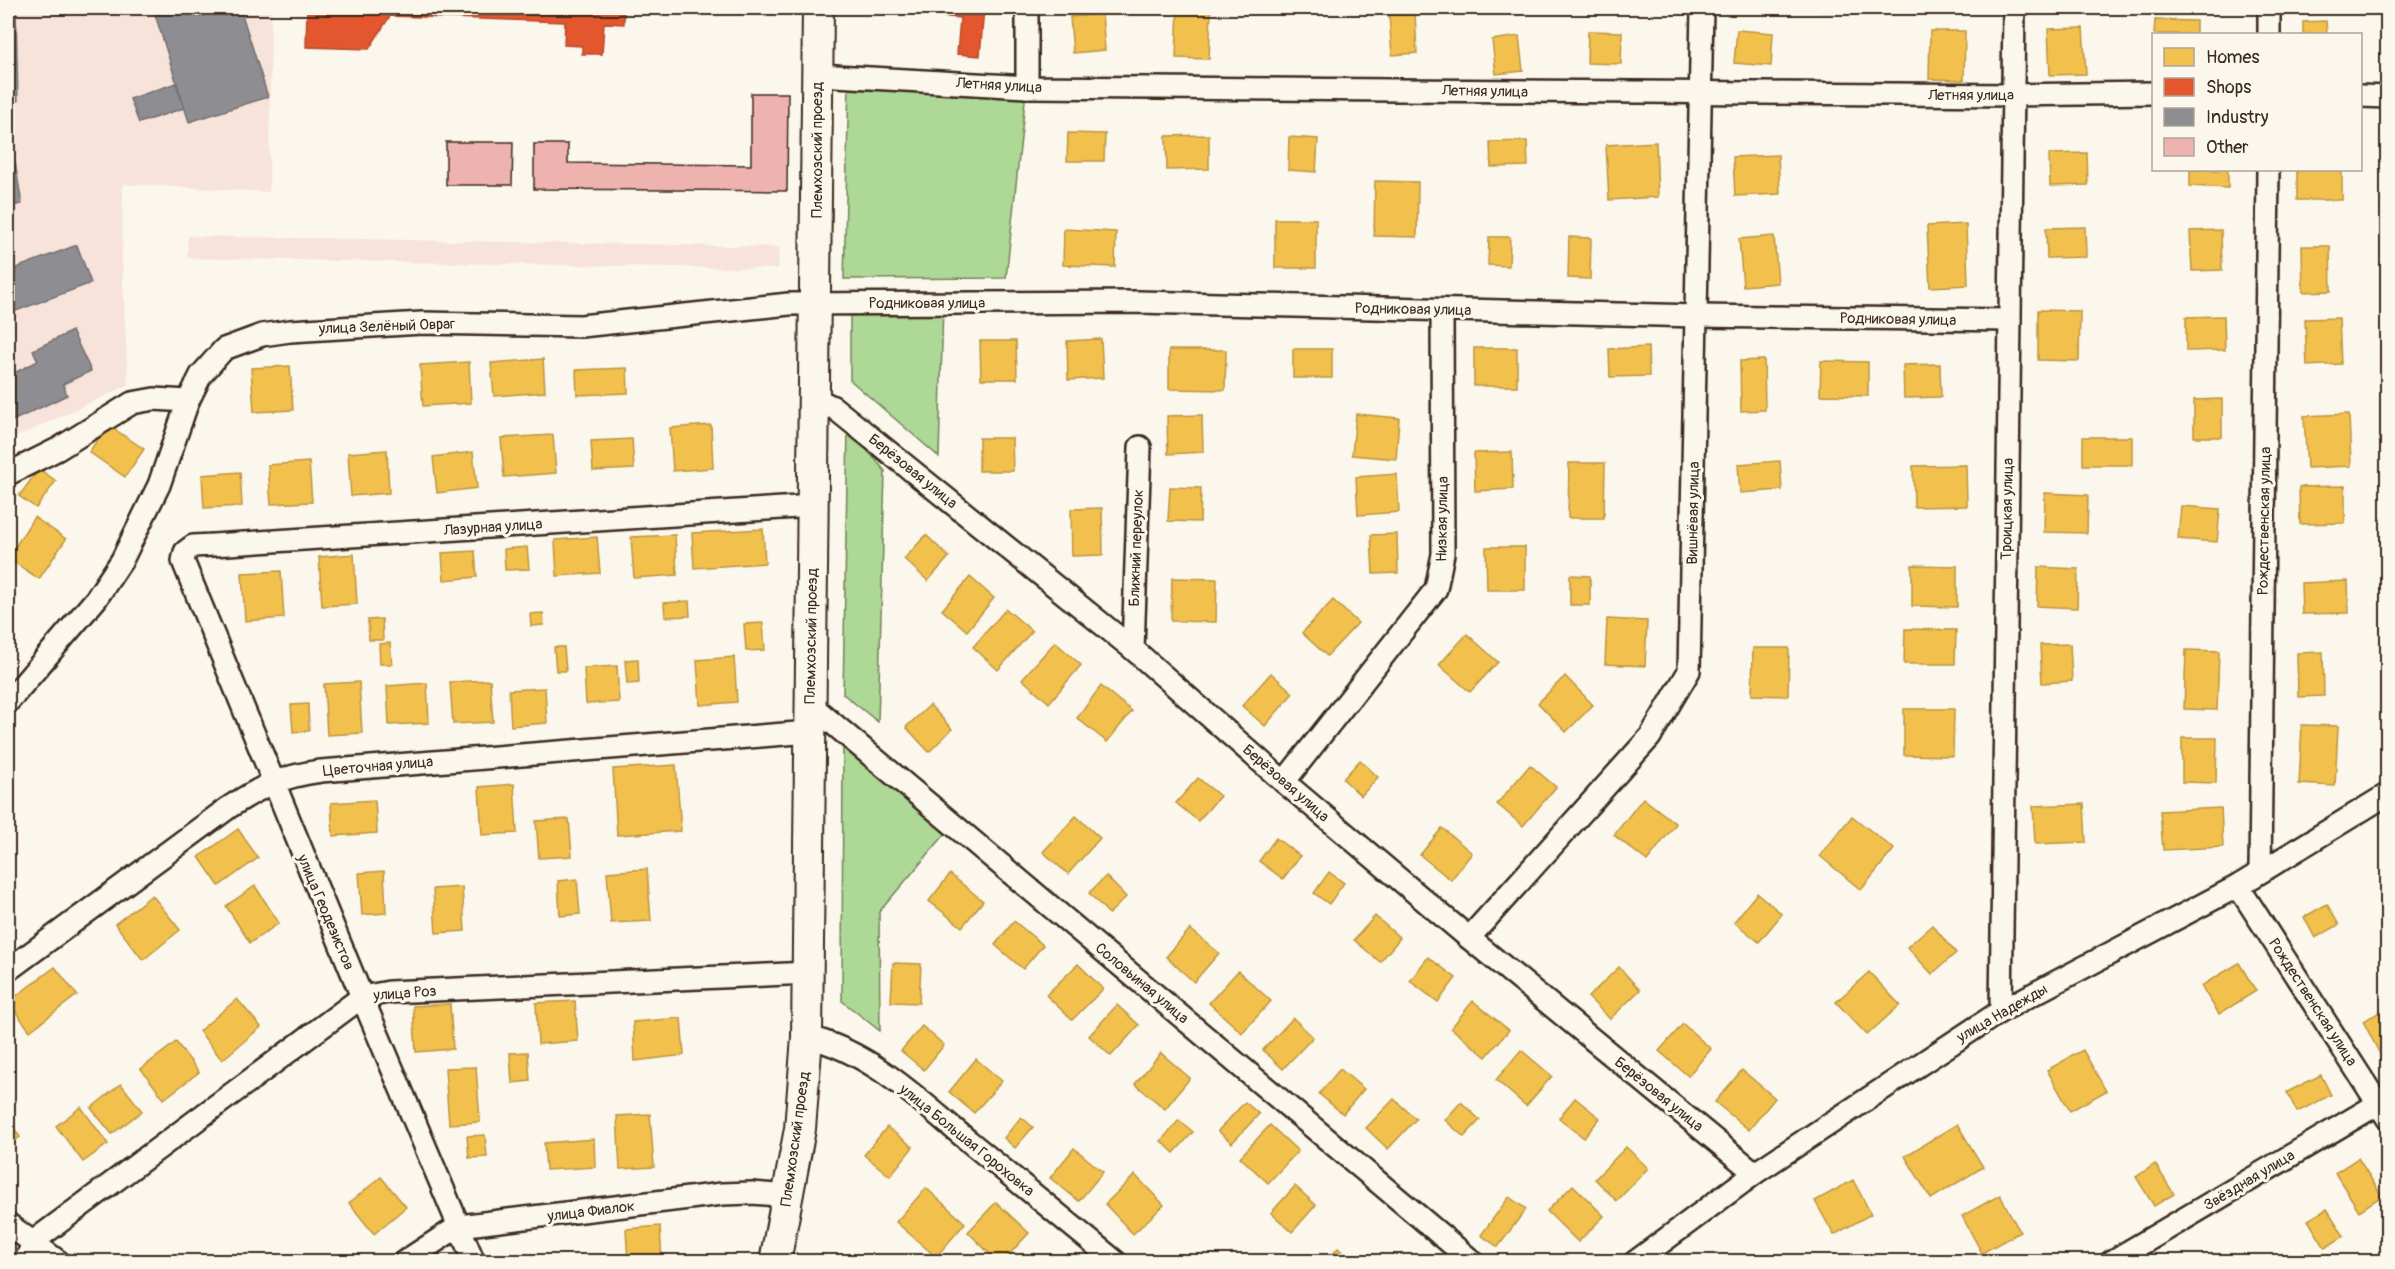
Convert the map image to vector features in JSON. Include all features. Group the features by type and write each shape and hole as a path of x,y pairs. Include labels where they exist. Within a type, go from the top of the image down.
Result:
{"main road":[{"name":"Племхозский проезд","path":"775,1262 789,1196 803,1105 807,1037 818,8"}],"street":[{"path":"1027,8 1027,87"},
{"name":"Вишнёвая улица","path":"1469,938 1650,737 1689,671 1698,316 1702,8"},
{"name":"Троицкая улица","path":"2001,1011 2014,8"},
{"path":"2269,8 2269,33"},
{"name":"Летняя улица","path":"818,75 1027,87 2013,95 2152,93"},
{"path":"2362,96 2388,97"},
{"name":"Рождественская улица","path":"2260,872 2268,171"},
{"name":"Родниковая улица","path":"816,304 1138,302 1698,316 2010,320"},
{"name":"улица Зелёный Овраг","path":"188,401 201,375 217,356 236,343 269,334 422,323 581,326 774,305 816,304"},
{"name":"Низкая улица","path":"1284,782 1436,589 1443,554 1442,310"},
{"name":"Берёзовая улица","path":"814,398 833,406 1133,649 1284,782 1469,938 1755,1173"},
{"path":"8,474 58,449 132,403 154,399 188,401 159,485 122,560 96,599 8,702"},
{"name":"Ближний переулок","path":"1133,649 1140,447"},
{"name":"Лазурная улица","path":"183,561 184,552 193,546 813,506"},
{"name":"улица Геодезистов","path":"183,561 272,782 474,1262"},
{"name":"Цветочная улица","path":"8,970 228,808 272,782 321,771 811,719"},
{"name":"Соловьиная улица","path":"811,719 1473,1262"},
{"name":"улица Надежды","path":"1635,1262 1755,1173 2001,1011 2238,886 2388,794"},
{"name":"Рождественская улица","path":"2238,886 2384,1107"},
{"name":"улица Роз","path":"34,1241 362,997 389,992 808,974"},
{"name":"улица Большая Гороховка","path":"807,1037 840,1048 892,1079 1116,1262"},
{"name":"Звёздная улица","path":"2111,1262 2384,1107"},
{"name":"улица Фиалок","path":"404,1262 459,1226 722,1194 752,1193 789,1196"},
{"path":"8,1224 34,1241 59,1262"},
{"path":"25,1262 34,1241"}],"shaded area":[{"path":"8,8 271,8 269,192 123,184 122,259 128,385 8,441"},
{"path":"188,236 779,247 778,269 187,258"}],"green space":[{"path":"849,82 1026,91 1006,278 844,279"},
{"path":"850,303 943,303 939,457 850,380"},
{"path":"848,428 885,471 878,722 843,694"},
{"path":"843,734 952,826 879,912 880,1031 842,1001"}],"building: Homes":[{"path":"1818,8 1843,8 1843,12 1818,12"},
{"path":"1178,9 1211,10 1209,59 1176,58"},
{"path":"1102,14 1105,50 1073,53 1070,17"},
{"path":"1415,14 1417,53 1392,55 1389,15"},
{"path":"2155,20 2196,21 2196,33 2154,33"},
{"path":"2326,21 2327,33 2303,33 2303,22"},
{"path":"2083,28 2086,74 2050,75 2048,29"},
{"path":"1737,30 1773,33 1771,66 1734,63"},
{"path":"1588,31 1622,32 1621,64 1587,63"},
{"path":"1930,31 1965,31 1964,80 1929,79"},
{"path":"1519,36 1523,71 1496,74 1492,40"},
{"path":"1068,133 1105,134 1104,161 1067,161"},
{"path":"1209,135 1209,169 1167,170 1166,136"},
{"path":"1289,137 1318,139 1316,172 1288,170"},
{"path":"1527,141 1528,166 1491,167 1490,142"},
{"path":"1656,142 1658,197 1609,200 1606,145"},
{"path":"2087,153 2088,185 2050,186 2049,154"},
{"path":"1778,155 1780,194 1735,196 1733,157"},
{"path":"2190,171 2228,171 2228,188 2190,186"},
{"path":"2297,171 2342,171 2342,200 2297,200"},
{"path":"1375,181 1418,182 1417,237 1374,236"},
{"path":"1275,219 1316,219 1316,268 1275,268"},
{"path":"1966,224 1968,285 1930,287 1927,226"},
{"path":"2085,227 2086,257 2047,258 2046,228"},
{"path":"1064,229 1116,232 1115,267 1063,265"},
{"path":"2221,230 2222,270 2192,271 2190,231"},
{"path":"1774,236 1778,283 1743,286 1739,239"},
{"path":"1489,237 1510,237 1509,266 1488,265"},
{"path":"1569,237 1591,238 1590,279 1568,278"},
{"path":"2302,246 2330,246 2331,291 2303,292"},
{"path":"2038,310 2080,311 2079,361 2038,360"},
{"path":"2224,316 2225,350 2186,351 2186,317"},
{"path":"2339,318 2341,364 2307,366 2305,319"},
{"path":"1101,339 1103,378 1068,380 1067,341"},
{"path":"980,341 1016,341 1017,379 981,379"},
{"path":"1648,347 1649,376 1610,377 1609,349"},
{"path":"1474,348 1517,348 1517,386 1474,386"},
{"path":"1293,349 1332,349 1332,378 1293,378"},
{"path":"1169,350 1226,350 1225,390 1169,389"},
{"path":"543,359 545,392 494,396 491,363"},
{"path":"1764,360 1765,410 1741,411 1740,361"},
{"path":"1821,361 1868,362 1868,396 1820,395"},
{"path":"469,362 471,403 423,406 420,365"},
{"path":"1940,364 1941,397 1904,398 1903,365"},
{"path":"290,366 293,410 254,412 251,368"},
{"path":"627,368 628,393 577,395 576,370"},
{"path":"2222,399 2222,437 2194,437 2194,400"},
{"path":"1356,414 1399,418 1396,459 1352,455"},
{"path":"2349,414 2351,466 2307,468 2304,416"},
{"path":"1202,415 1203,452 1168,454 1167,416"},
{"path":"108,425 144,449 125,477 89,452"},
{"path":"711,425 713,468 673,471 670,428"},
{"path":"553,435 556,473 504,477 501,438"},
{"path":"2083,437 2132,437 2132,465 2083,465"},
{"path":"979,438 1012,438 1013,471 979,471"},
{"path":"632,439 634,469 593,471 591,441"},
{"path":"387,450 389,493 351,496 348,453"},
{"path":"473,452 477,488 437,493 433,457"},
{"path":"1512,452 1513,489 1475,491 1474,453"},
{"path":"1780,461 1782,490 1740,493 1738,464"},
{"path":"309,462 312,502 271,504 268,465"},
{"path":"1569,463 1605,463 1604,518 1568,518"},
{"path":"1966,465 1967,506 1914,507 1913,466"},
{"path":"39,469 56,481 36,508 19,496"},
{"path":"240,472 242,506 204,508 202,475"},
{"path":"1397,474 1399,512 1358,515 1356,477"},
{"path":"2345,486 2345,523 2300,524 2299,487"},
{"path":"1170,487 1201,488 1200,522 1168,521"},
{"path":"2045,493 2088,495 2087,533 2044,532"},
{"path":"2181,506 2220,509 2217,542 2178,539"},
{"path":"1102,508 1103,555 1072,556 1071,509"},
{"path":"34,517 66,539 39,579 8,558"},
{"path":"763,529 765,563 694,568 692,533"},
{"path":"1397,534 1398,573 1373,574 1371,535"},
{"path":"675,535 677,575 634,578 631,537"},
{"path":"926,535 949,557 928,581 904,559"},
{"path":"597,537 600,573 557,576 555,540"},
{"path":"527,547 529,569 505,570 504,549"},
{"path":"1486,547 1525,547 1525,590 1487,590"},
{"path":"475,551 477,577 444,580 442,553"},
{"path":"354,554 357,604 322,606 319,557"},
{"path":"1912,565 1957,566 1957,607 1912,606"},
{"path":"2038,567 2078,569 2077,608 2037,606"},
{"path":"281,571 284,618 245,621 242,573"},
{"path":"1570,575 1590,576 1590,605 1570,605"},
{"path":"970,577 994,598 967,631 942,610"},
{"path":"1172,578 1217,579 1216,622 1171,621"},
{"path":"2348,581 2349,613 2302,614 2301,583"},
{"path":"1333,600 1358,623 1327,656 1302,633"},
{"path":"689,601 690,616 665,617 664,603"},
{"path":"1006,609 1032,631 998,670 973,647"},
{"path":"543,613 544,625 531,626 530,614"},
{"path":"382,619 383,640 369,640 368,620"},
{"path":"1607,619 1647,621 1645,666 1605,664"},
{"path":"763,623 765,650 746,651 744,624"},
{"path":"1905,629 1956,630 1955,664 1904,664"},
{"path":"1467,634 1498,662 1470,692 1439,665"},
{"path":"1055,642 1081,665 1049,703 1022,679"},
{"path":"390,643 392,664 380,664 379,644"},
{"path":"2070,644 2072,681 2042,683 2040,645"},
{"path":"554,647 564,647 566,671 556,671"},
{"path":"1753,648 1789,648 1788,696 1752,695"},
{"path":"2186,650 2219,651 2217,710 2184,709"},
{"path":"2323,652 2324,696 2298,697 2297,653"},
{"path":"734,657 737,702 700,705 697,660"},
{"path":"638,659 639,683 627,684 625,660"},
{"path":"617,666 619,702 586,704 584,668"},
{"path":"1271,673 1293,693 1265,726 1242,706"},
{"path":"1565,676 1593,705 1566,732 1538,703"},
{"path":"490,680 493,722 453,724 450,682"},
{"path":"359,682 362,733 327,735 324,684"},
{"path":"427,683 429,723 389,725 387,686"},
{"path":"1101,686 1132,711 1107,742 1077,718"},
{"path":"545,688 547,723 511,726 509,690"},
{"path":"308,704 309,731 293,732 291,705"},
{"path":"930,705 952,729 929,752 906,727"},
{"path":"1904,709 1954,709 1953,756 1904,755"},
{"path":"2302,725 2338,726 2335,786 2299,784"},
{"path":"2182,738 2217,738 2216,783 2182,782"},
{"path":"1360,760 1378,777 1361,796 1343,779"},
{"path":"676,765 681,831 617,835 613,769"},
{"path":"1530,765 1556,787 1523,826 1497,804"},
{"path":"1198,778 1220,796 1198,821 1176,803"},
{"path":"514,784 517,833 482,835 479,787"},
{"path":"1643,798 1676,824 1647,861 1614,835"},
{"path":"375,800 377,833 333,836 331,803"},
{"path":"2084,804 2086,842 2035,844 2033,806"},
{"path":"2221,808 2223,847 2163,850 2160,811"},
{"path":"1076,816 1100,838 1068,874 1043,852"},
{"path":"1852,816 1894,849 1861,890 1820,856"},
{"path":"569,819 572,856 539,858 536,821"},
{"path":"1442,828 1472,853 1451,880 1420,855"},
{"path":"238,829 258,858 219,886 199,857"},
{"path":"1276,838 1300,856 1283,879 1259,861"},
{"path":"647,869 651,921 611,923 607,872"},
{"path":"384,871 386,913 362,915 359,873"},
{"path":"1329,872 1344,883 1329,904 1314,893"},
{"path":"950,874 983,901 962,927 929,901"},
{"path":"1106,876 1126,897 1109,914 1089,893"},
{"path":"577,879 580,914 560,916 558,881"},
{"path":"255,886 279,923 250,943 226,906"},
{"path":"462,887 465,931 436,933 433,889"},
{"path":"1757,893 1782,914 1759,942 1734,922"},
{"path":"152,895 180,930 143,960 115,924"},
{"path":"2327,904 2339,925 2315,938 2304,917"},
{"path":"1375,916 1400,938 1380,962 1354,940"},
{"path":"1014,921 1043,945 1023,969 995,945"},
{"path":"1932,925 1956,953 1932,974 1907,947"},
{"path":"1190,929 1219,953 1194,982 1166,957"},
{"path":"1428,957 1456,978 1438,1002 1410,981"},
{"path":"893,963 921,964 919,1003 891,1002"},
{"path":"2239,963 2256,991 2219,1014 2201,986"},
{"path":"1078,964 1103,989 1072,1020 1046,995"},
{"path":"55,967 77,995 30,1031 8,1002"},
{"path":"1619,967 1640,990 1610,1019 1588,997"},
{"path":"1238,971 1271,1001 1242,1033 1209,1003"},
{"path":"1869,972 1900,1005 1867,1035 1836,1002"},
{"path":"237,999 261,1027 222,1060 199,1031"},
{"path":"575,1001 578,1041 538,1044 536,1003"},
{"path":"1473,1001 1509,1030 1486,1057 1451,1028"},
{"path":"450,1004 453,1049 416,1052 413,1006"},
{"path":"1117,1005 1139,1025 1111,1056 1089,1036"},
{"path":"2388,1008 2388,1058 2383,1060 2363,1021"},
{"path":"681,1018 684,1055 635,1061 633,1022"},
{"path":"1293,1018 1313,1037 1283,1069 1263,1050"},
{"path":"1683,1024 1711,1049 1688,1076 1659,1051"},
{"path":"922,1026 944,1045 924,1070 901,1051"},
{"path":"176,1042 199,1072 164,1099 141,1069"},
{"path":"1521,1050 1552,1076 1526,1106 1496,1080"},
{"path":"2083,1050 2106,1091 2070,1111 2047,1070"},
{"path":"528,1052 530,1081 512,1083 510,1053"},
{"path":"1161,1053 1190,1078 1165,1109 1135,1084"},
{"path":"976,1059 1002,1081 974,1113 949,1092"},
{"path":"476,1067 480,1122 449,1124 445,1068"},
{"path":"1340,1069 1364,1089 1343,1114 1319,1094"},
{"path":"1742,1070 1775,1098 1749,1130 1715,1102"},
{"path":"2321,1075 2331,1095 2297,1112 2287,1092"},
{"path":"121,1084 142,1111 112,1134 91,1108"},
{"path":"1575,1098 1600,1118 1584,1138 1559,1118"},
{"path":"1394,1099 1416,1119 1388,1149 1366,1128"},
{"path":"1245,1102 1259,1114 1232,1143 1218,1131"},
{"path":"1461,1102 1480,1120 1464,1137 1445,1120"},
{"path":"81,1107 108,1144 83,1162 56,1126"},
{"path":"650,1114 654,1167 620,1169 617,1116"},
{"path":"1021,1117 1033,1127 1015,1148 1004,1138"},
{"path":"8,1119 20,1137 8,1146"},
{"path":"1179,1120 1193,1132 1174,1153 1161,1141"},
{"path":"1957,1124 1983,1167 1931,1199 1905,1156"},
{"path":"1270,1125 1298,1151 1268,1183 1240,1157"},
{"path":"887,1127 913,1147 890,1176 864,1155"},
{"path":"485,1135 487,1157 469,1158 467,1136"},
{"path":"594,1139 595,1167 546,1170 544,1143"},
{"path":"1626,1147 1648,1168 1617,1201 1595,1179"},
{"path":"1074,1148 1103,1172 1079,1201 1050,1178"},
{"path":"2358,1158 2382,1196 2359,1211 2335,1173"},
{"path":"2155,1164 2174,1194 2154,1206 2136,1177"},
{"path":"1135,1175 1164,1205 1133,1234 1105,1204"},
{"path":"381,1177 406,1207 374,1234 349,1203"},
{"path":"1853,1180 1871,1214 1834,1235 1815,1201"},
{"path":"1573,1185 1604,1216 1578,1242 1547,1211"},
{"path":"1295,1186 1316,1205 1292,1232 1271,1213"},
{"path":"926,1188 965,1223 936,1257 896,1222"},
{"path":"2000,1195 2020,1232 1982,1253 1962,1216"},
{"path":"1509,1197 1526,1209 1498,1247 1481,1235"},
{"path":"996,1202 1029,1233 1002,1262 998,1262 968,1232"},
{"path":"2327,1209 2344,1236 2325,1248 2308,1220"},
{"path":"660,1226 662,1262 628,1262 626,1229"},
{"path":"1338,1248 1353,1262 1325,1262"}],"building: Shops":[{"path":"307,8 624,8 624,24 604,23 602,54 582,54 582,46 564,45 565,22 390,16 369,49 306,47"},
{"path":"938,8 984,8 980,56 957,54 960,18 938,16"}],"building: Industry":[{"path":"8,8 16,8 18,101 8,101"},
{"path":"153,8 240,8 268,97 189,122"},
{"path":"176,83 184,108 139,123 130,99"},
{"path":"15,162 22,204 8,207 8,164"},
{"path":"77,245 91,283 8,314 8,271"},
{"path":"72,331 91,371 63,384 67,395 8,423 8,376 38,361 33,350"}],"building: Other":[{"path":"751,93 788,93 787,191 534,189 534,144 568,144 568,163 751,165"},
{"path":"446,142 513,142 512,185 446,185"}]}
